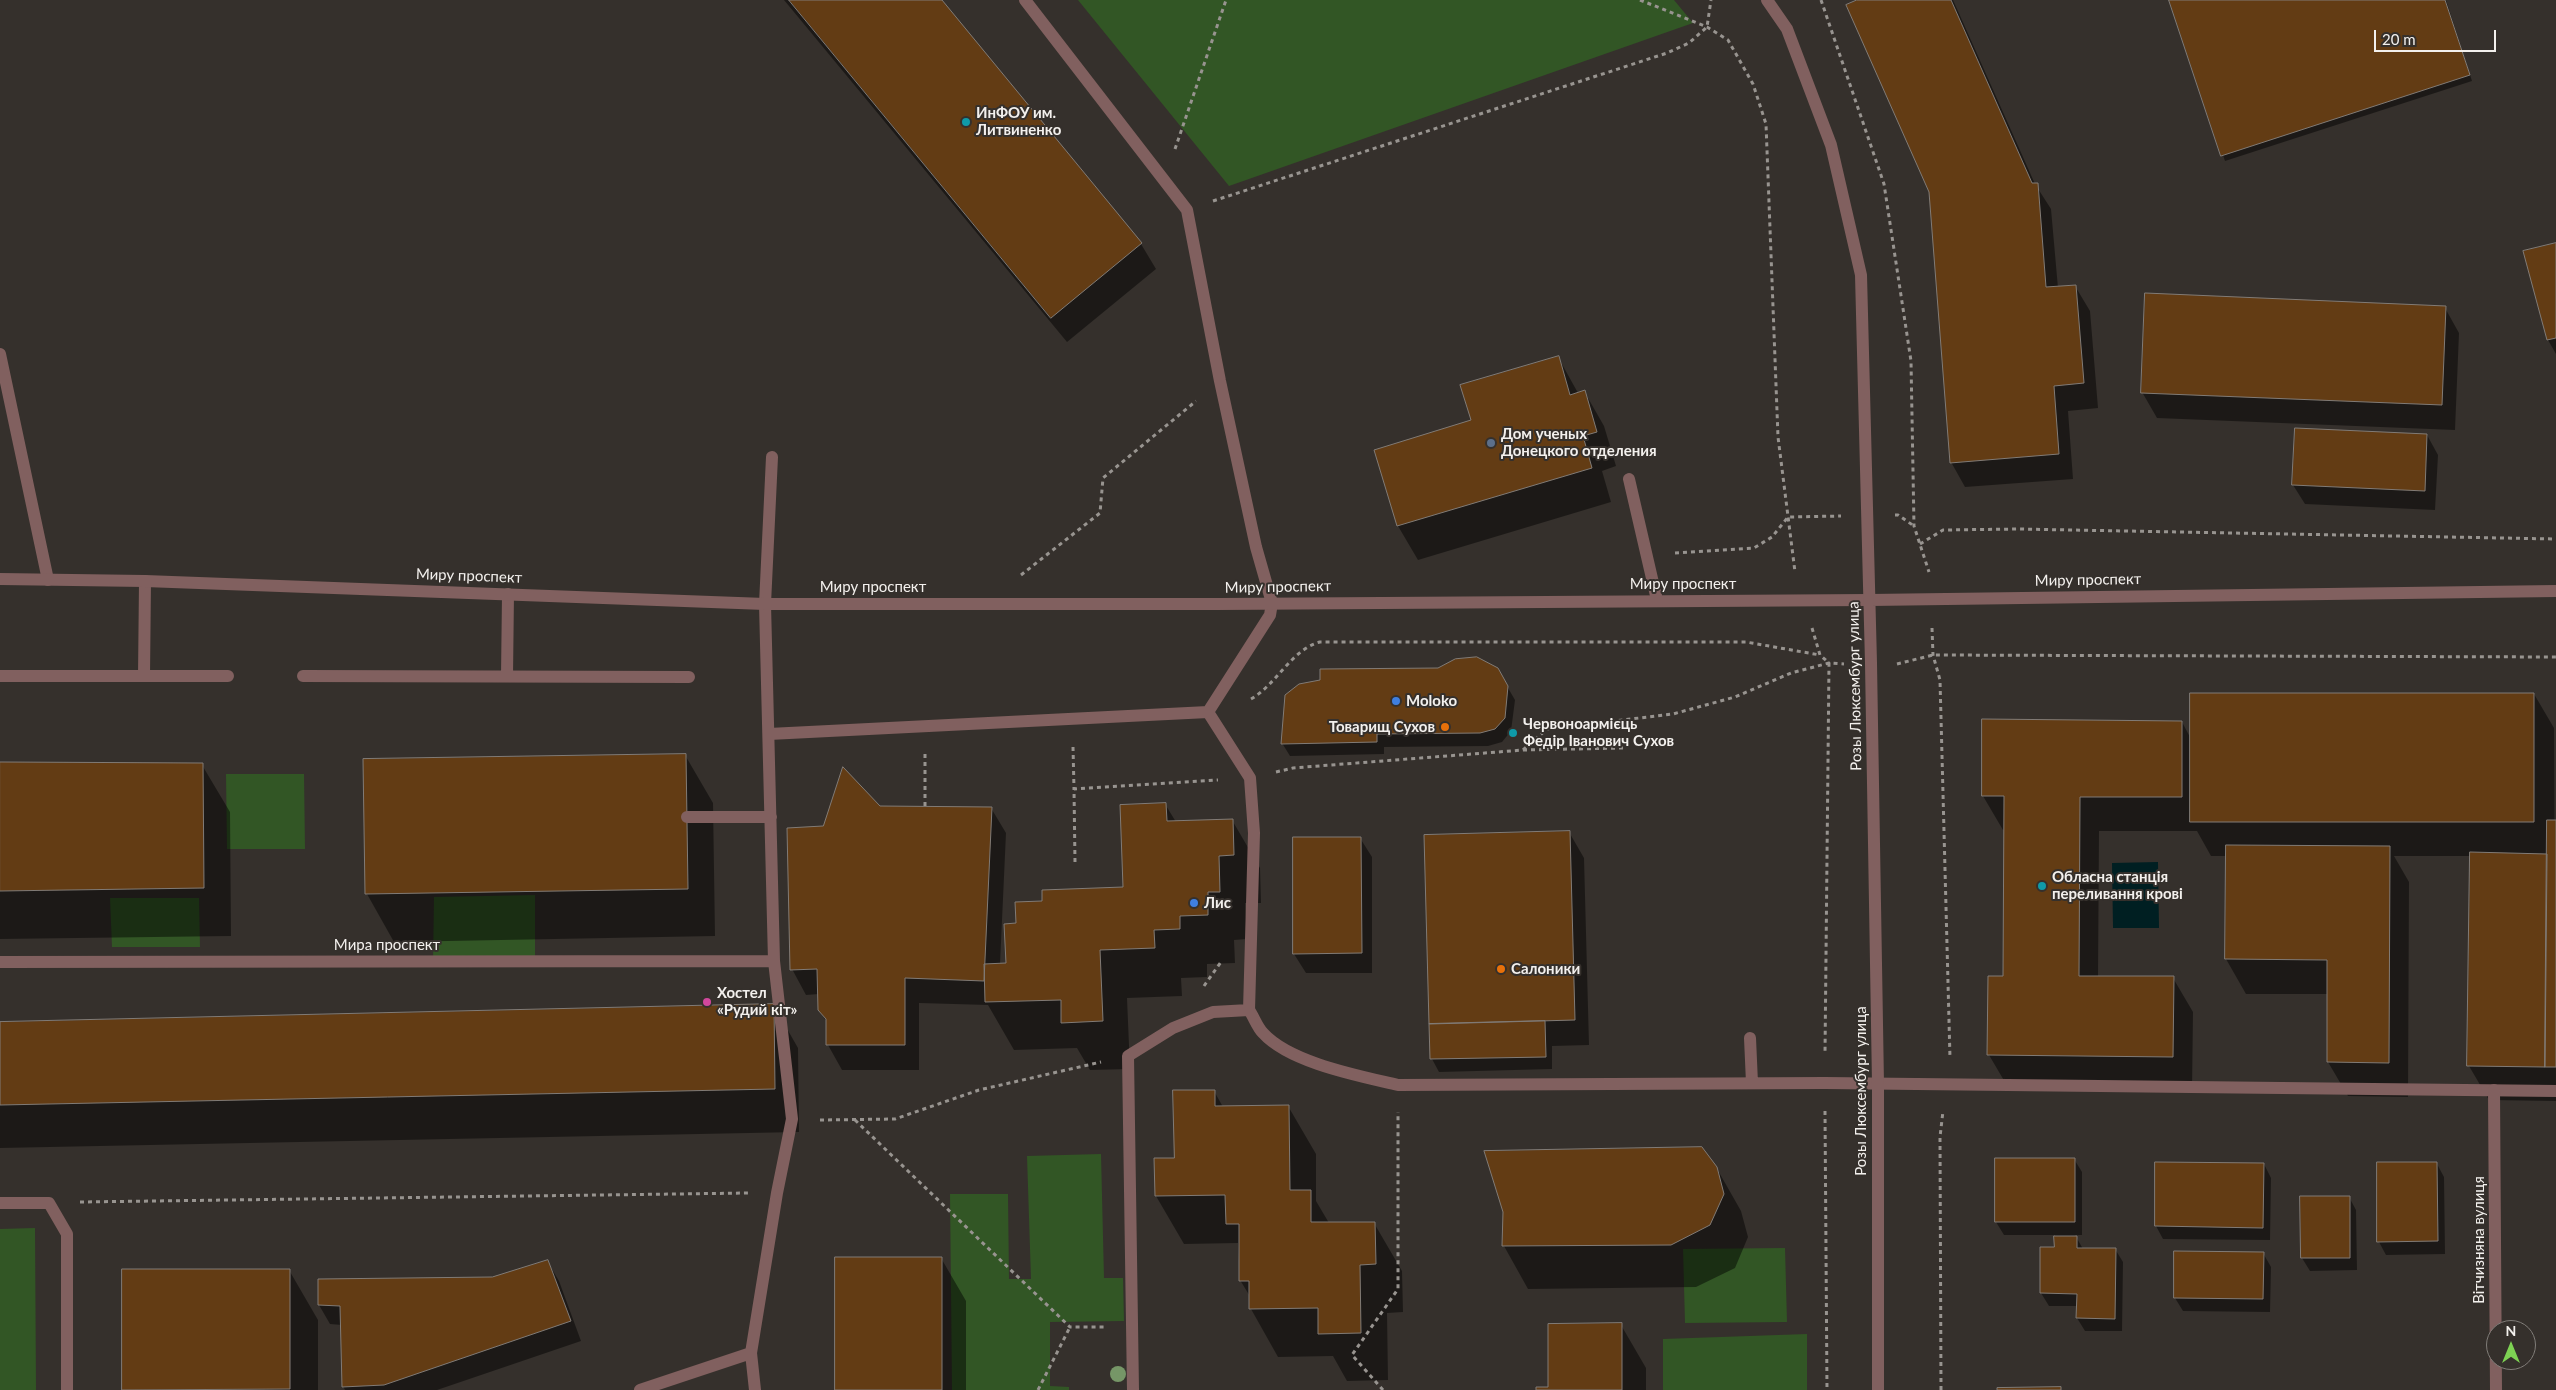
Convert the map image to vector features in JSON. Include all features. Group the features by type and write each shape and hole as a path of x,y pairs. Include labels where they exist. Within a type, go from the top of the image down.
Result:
{"street":[{"path":"1025,0 1187,210 1220,381 1256,547 1272,603 1270,615 1208,712"},
{"name":"Розы Люксембург улица","path":"1766,0 1787,29 1831,145 1861,275 1870,600 1878,1084 1878,1390"},
{"path":"0,354 48,580"},
{"path":"755,1390 751,1353 777,1193 792,1119 774,961 765,604 772,457"},
{"path":"1629,480 1657,600"},
{"name":"Миру проспект","path":"0,579 145,581 765,604 1870,600 2556,591"},
{"path":"144,676 145,581"},
{"path":"507,676 508,594"},
{"path":"0,676 228,676"},
{"path":"303,676 689,677"},
{"path":"769,734 1208,712"},
{"path":"1208,712 1250,778 1254,833 1250,1010 1263,1033 1282,1048 1333,1070 1398,1085 1825,1083 2556,1091"},
{"path":"687,817 771,817"},
{"name":"Мира проспект","path":"0,962 774,961"},
{"path":"1133,1390 1128,1056 1173,1028 1213,1012 1250,1010"},
{"path":"1750,1038 1752,1083"},
{"name":"Вітчизняна вулиця","path":"2494,1090 2496,1390"},
{"path":"0,1203 49,1202 66,1234 66,1390"},
{"path":"640,1390 751,1353"}],"path":[{"path":"1164,181 1226,0"},
{"path":"1640,0 1707,27 1728,40 1753,84 1766,124 1778,437 1796,582"},
{"path":"1187,210 1667,53 1689,43 1707,27 1711,0"},
{"path":"986,604 1100,513 1103,478 1220,381"},
{"path":"1898,515 1914,526"},
{"path":"1647,555 1754,548 1772,536 1788,517 1835,516"},
{"path":"1920,544 1943,530 2018,529 2556,539"},
{"path":"1932,636 1933,655 1940,680 1950,1071 1940,1137 1941,1390"},
{"path":"1815,638 1820,655"},
{"path":"1208,712 1231,710 1256,696 1305,648 1320,642 1746,642 1820,655 1829,663 1825,1083 1827,1390"},
{"path":"1523,750 1547,729 1673,714 1735,697 1791,673 1829,663 1902,664 1933,655 2556,657"},
{"path":"925,726 925,806"},
{"path":"1074,789 1250,778 1293,768 1523,750 1624,748"},
{"path":"1074,770 1075,862"},
{"path":"792,1119 895,1119 979,1090 1128,1056"},
{"path":"1383,1390 1352,1355 1398,1289 1398,1085"},
{"path":"854,1120 1070,1328 1132,1328"},
{"path":"49,1202 777,1193"},
{"path":"1038,1390 1070,1328"}],"green space":[{"path":"1078,0 1674,0 1693,23 1229,186"},
{"path":"226,774 304,774 305,849 227,849"},
{"path":"535,895 535,961 433,962 434,897"},
{"path":"110,898 199,898 200,947 112,947"},
{"path":"1101,1154 1104,1278 1123,1278 1124,1321 1050,1322 1050,1386 1069,1387 1069,1390 952,1390 950,1194 1008,1194 1009,1279 1031,1279 1027,1156"},
{"path":"35,1228 36,1390 0,1390 0,1229"},
{"path":"1785,1248 1787,1322 1685,1323 1683,1249"},
{"path":"1807,1334 1807,1390 1663,1390 1663,1339"}],"water":[{"path":"2158,862 2159,928 2113,928 2112,863"}],"building":[{"name":"ИнФОУ им. Литвиненко","path":"789,0 942,0 1142,243 1051,318"},
{"path":"1857,0 1951,0 2032,183 2038,183 2046,287 2076,285 2084,383 2054,386 2059,454 1950,463 1929,192 1846,5"},
{"path":"2169,0 2445,0 2470,75 2221,156"},
{"path":"2556,243 2556,338 2547,340 2523,251"},
{"path":"2145,293 2446,306 2442,405 2141,393"},
{"name":"Дом ученых Донецкого отделения","path":"1559,356 1570,395 1585,390 1597,432 1583,436 1592,468 1397,526 1374,450 1471,420 1460,385"},
{"path":"2295,428 2427,434 2425,491 2292,485"},
{"name":"Moloko","path":"1477,657 1498,668 1508,686 1505,718 1495,729 1480,733 1377,734 1377,742 1281,744 1285,695 1299,684 1320,680 1320,669 1438,668 1455,659"},
{"path":"2190,693 2534,693 2534,822 2190,822"},
{"name":"Обласна станція переливання крові","path":"1982,719 2182,721 2182,797 2080,797 2079,976 2174,976 2173,1057 1987,1055 1988,976 2003,976 2004,796 1982,796"},
{"path":"686,754 688,889 365,894 363,759"},
{"path":"0,762 203,763 204,888 0,891"},
{"path":"843,767 880,806 992,807 984,981 905,978 905,1045 826,1045 826,1019 818,1010 817,969 790,970 787,828 823,826"},
{"path":"1166,803 1167,821 1233,819 1234,855 1219,856 1220,892 1208,892 1208,915 1180,916 1180,929 1154,930 1155,948 1100,950 1103,1021 1061,1023 1061,1000 985,1002 984,964 1006,963 1004,924 1016,923 1015,902 1042,901 1042,890 1123,887 1120,805"},
{"path":"2547,820 2556,820 2556,1067 2545,1067"},
{"name":"Салоники","path":"1570,831 1575,1020 1429,1024 1424,835"},
{"path":"1293,837 1361,837 1362,953 1293,954"},
{"path":"2226,845 2390,846 2389,1063 2327,1062 2327,960 2225,959"},
{"path":"2470,852 2547,854 2545,1067 2467,1066"},
{"path":"774,1004 775,1089 0,1105 0,1022"},
{"path":"1545,1021 1546,1057 1430,1059 1429,1024"},
{"path":"1173,1090 1215,1090 1215,1106 1289,1105 1290,1190 1311,1190 1311,1222 1375,1222 1376,1264 1360,1265 1361,1333 1318,1334 1318,1308 1249,1309 1249,1281 1239,1281 1239,1224 1226,1224 1225,1195 1155,1196 1154,1158 1174,1158"},
{"path":"1702,1147 1717,1167 1724,1194 1710,1225 1671,1245 1502,1246 1503,1212 1484,1151"},
{"path":"1995,1158 2075,1158 2075,1222 1995,1222"},
{"path":"2155,1162 2264,1163 2263,1228 2155,1226"},
{"path":"2377,1162 2437,1162 2438,1241 2377,1242"},
{"path":"2300,1196 2350,1196 2350,1258 2301,1258"},
{"path":"2054,1236 2077,1236 2077,1248 2116,1248 2115,1319 2076,1318 2077,1294 2040,1293 2040,1247 2054,1247"},
{"path":"2174,1251 2264,1252 2263,1299 2174,1298"},
{"path":"835,1257 942,1257 942,1390 835,1390"},
{"path":"548,1260 571,1321 384,1385 342,1387 340,1306 318,1305 318,1279 492,1277"},
{"path":"122,1269 290,1269 290,1389 122,1390"},
{"path":"1622,1323 1622,1390 1536,1390 1536,1387 1548,1387 1548,1324"},
{"path":"2061,1387 2061,1390 1997,1390 1997,1388"}],"place":[{"name":"ИнФОУ им. Литвиненко","path":"966,122"},
{"name":"Дом ученых Донецкого отделения","path":"1491,443"},
{"name":"Moloko","path":"1396,701"},
{"name":"Товарищ Сухов","path":"1445,727"},
{"name":"Червоноармієць Федір Іванович Сухов","path":"1513,733"},
{"name":"Обласна станція переливання крові","path":"2042,886"},
{"name":"Лис","path":"1194,903"},
{"name":"Салоники","path":"1501,969"},
{"name":"Хостел «Рудий кіт»","path":"707,1002"}]}
